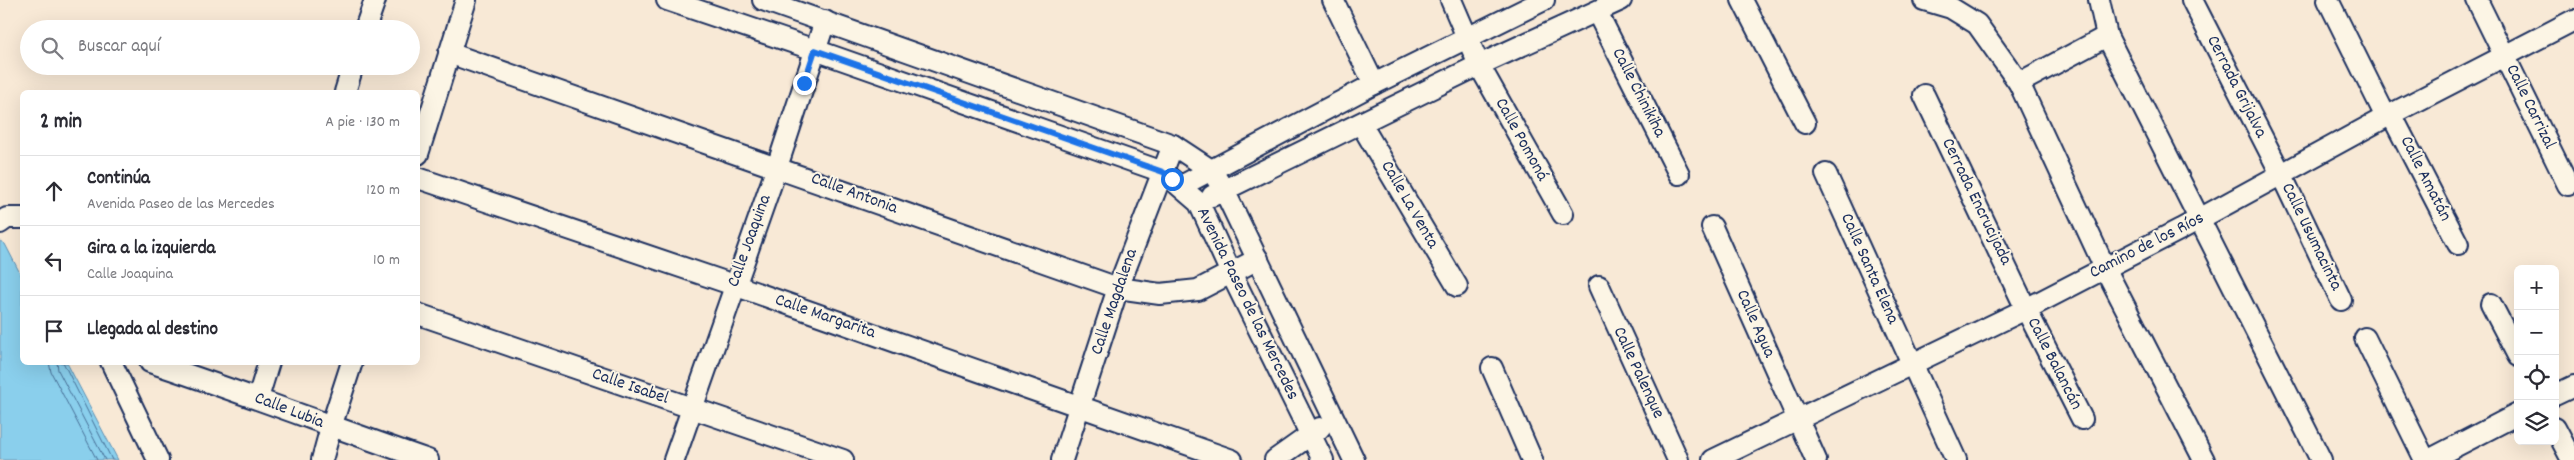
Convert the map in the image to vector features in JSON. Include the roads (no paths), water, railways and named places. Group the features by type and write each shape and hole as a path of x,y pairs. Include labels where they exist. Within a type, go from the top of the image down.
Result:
{"street":[{"path":"368,20 375,0"},
{"path":"420,147 466,0"},
{"name":"Avenida Paseo de las Mercedes","path":"667,0 1163,172 1199,203 1231,273 1323,460"},
{"name":"Avenida Paseo de las Mercedes","path":"763,0 1173,145 1211,170 1224,190 1354,460"},
{"path":"1333,0 1374,84"},
{"name":"Calle Pomoná","path":"1451,0 1479,65 1563,214"},
{"path":"1181,186 1374,84 1544,0"},
{"path":"1199,203 1479,65 1621,0"},
{"path":"1742,0 1805,123"},
{"path":"1924,0 1951,8 1977,24 2019,83 2105,268 2204,460"},
{"path":"2099,0 2107,36 2320,460"},
{"name":"Cerrada Grijalva","path":"2192,0 2281,174"},
{"name":"Calle Amatán","path":"2328,0 2388,116 2458,244"},
{"name":"Calle Carrizal","path":"2477,0 2568,185"},
{"name":"Calle Chinikiha","path":"1598,12 1679,174"},
{"name":"Camino de los Ríos","path":"1713,460 1798,421 2026,309 2199,219 2388,116 2574,20"},
{"name":"Calle Joaquina","path":"674,460 734,285 778,167 825,21"},
{"path":"2019,83 2107,36"},
{"name":"Calle Antonia","path":"449,53 1118,288 1160,294 1198,290 1258,259"},
{"path":"346,90 350,75"},
{"name":"Cerrada Encrucijada","path":"1924,95 2026,309"},
{"name":"Calle La Venta","path":"1361,124 1457,286"},
{"name":"Calle Magdalena","path":"1062,460 1081,407 1118,288 1173,145"},
{"name":"Calle Santa Elena","path":"1826,174 1956,460"},
{"name":"Calle Usumacinta","path":"2281,174 2341,300"},
{"name":"Calle Margarita","path":"420,179 734,285 1232,460"},
{"path":"0,223 7,218 20,218"},
{"name":"Calle Agua","path":"1712,227 1816,460"},
{"name":"Calle Palenque","path":"1599,286 1678,460"},
{"path":"2491,304 2517,355"},
{"name":"Calle Balancán","path":"2026,309 2082,419"},
{"name":"Calle Isabel","path":"420,315 842,460"},
{"path":"2365,338 2425,460"},
{"path":"112,365 158,460"},
{"name":"Calle Lubia","path":"159,365 258,398 331,427 428,460"},
{"path":"258,398 268,365"},
{"path":"322,460 351,365"},
{"path":"1492,368 1532,460"},
{"path":"2559,393 2574,386"},
{"path":"2429,460 2514,416"},
{"path":"1275,460 1334,419"},
{"path":"2559,436 2572,460"}],"water":[{"path":"0,241 5,244 20,273 20,365 68,365 118,460 0,460"}]}
